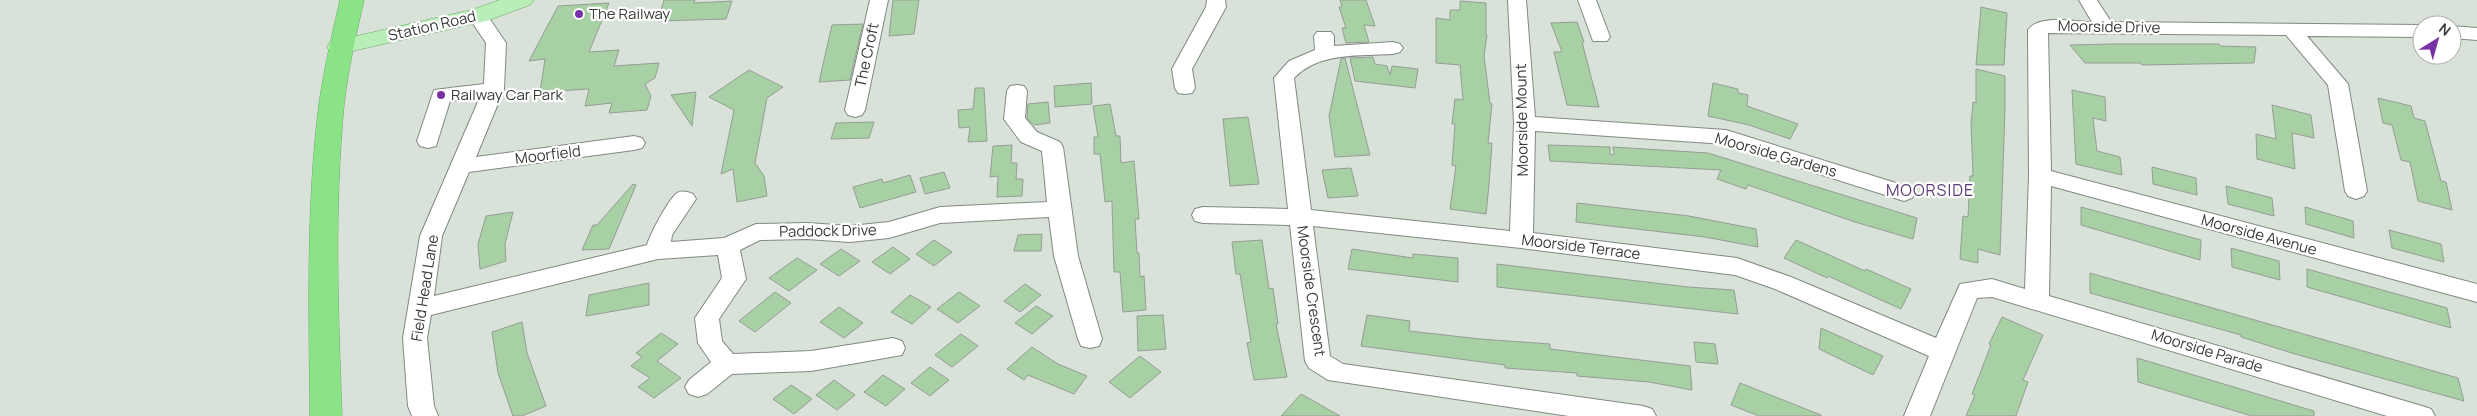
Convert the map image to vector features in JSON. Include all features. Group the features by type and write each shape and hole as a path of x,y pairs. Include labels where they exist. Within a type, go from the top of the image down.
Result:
{"highway":[{"path":"326,416 324,200 328,117 339,46 352,0"}],"main road":[{"name":"Station Road","path":"339,46 478,16 522,0"}],"street":[{"name":"The Croft","path":"855,110 879,0"},
{"path":"1185,88 1182,69 1216,7 1216,0"},
{"name":"Moorside Mount","path":"1517,0 1525,124 1521,240"},
{"path":"1587,0 1600,37"},
{"path":"2088,0 2104,26"},
{"path":"428,141 441,95 494,89 496,43 478,16"},
{"name":"Moorside Drive","path":"2037,300 2040,176 2038,30 2044,27 2104,26 2293,31 2412,31"},
{"path":"2293,31 2338,84 2356,191"},
{"path":"2462,33 2477,34"},
{"name":"Moorside Crescent","path":"1393,48 1324,44 1288,72 1284,78 1318,361 1337,373 1643,416"},
{"name":"Field Head Lane","path":"425,416 421,406 415,338 431,236 494,89"},
{"path":"1017,92 1014,119 1029,137 1052,147 1066,256 1090,339"},
{"name":"Moorside Gardens","path":"1525,124 1726,138 1904,193"},
{"name":"Moorfield","path":"462,166 634,144"},
{"name":"Moorside Avenue","path":"2040,176 2477,293"},
{"path":"658,251 661,234 685,199"},
{"name":"Paddock Drive","path":"419,309 658,251 728,246 756,232 807,231 850,234 889,230 940,214 1059,209"},
{"name":"Moorside Terrace","path":"1203,215 1301,217 1521,240 1737,267 1783,283 1942,350"},
{"path":"726,364 710,343 707,318 734,279 728,246"},
{"name":"Moorside Parade","path":"1942,350 1968,290 1992,288 2422,416"},
{"path":"698,387 726,364 811,361 894,348"},
{"path":"1917,416 1942,350"}],"building":[{"path":"664,0 695,0 694,3 732,1 726,19 658,21"},
{"path":"893,0 919,0 914,34 889,36"},
{"path":"1340,0 1366,0 1375,26 1364,25 1369,42 1346,43 1342,28 1346,28 1339,7 1342,7"},
{"path":"1460,1 1486,3 1487,35 1484,56 1490,103 1492,104 1488,143 1492,143 1486,214 1450,209 1456,166 1452,165 1455,124 1452,124 1455,99 1463,100 1460,65 1436,63 1436,18 1450,20 1450,10 1460,10"},
{"path":"609,3 589,52 619,50 614,66 659,63 655,78 645,84 651,96 647,110 609,113 612,103 585,106 589,89 540,92 545,59 529,61 558,6"},
{"path":"1981,7 2007,13 2004,65 1976,65"},
{"path":"1577,22 1584,42 1582,42 1599,107 1567,105 1554,52 1562,52 1551,23"},
{"path":"863,24 850,80 819,82 832,25"},
{"path":"2219,44 2220,46 2256,47 2254,63 2142,65 2140,63 2085,63 2070,45"},
{"path":"1373,57 1375,64 1387,66 1390,75 1392,66 1418,69 1415,88 1355,81 1350,58"},
{"path":"1345,58 1370,155 1335,157 1329,116 1341,59"},
{"path":"1976,69 2005,76 2000,255 1978,249 1978,263 1960,259 1963,216 1968,217 1970,176 1973,176 1971,125 1973,102 1976,103"},
{"path":"749,70 783,87 767,98 755,163 764,176 767,196 737,202 733,169 721,174 734,110 709,97"},
{"path":"1091,83 1092,104 1055,107 1054,86"},
{"path":"1713,83 1738,89 1738,93 1748,95 1747,106 1798,124 1790,139 1749,125 1708,116"},
{"path":"975,88 984,88 987,141 968,142 970,127 959,128 958,110 973,109"},
{"path":"2072,90 2105,97 2106,121 2093,118 2097,151 2120,157 2122,175 2076,164"},
{"path":"696,92 692,126 671,95"},
{"path":"2378,98 2411,106 2414,118 2425,121 2441,181 2446,182 2452,210 2418,201 2410,162 2401,160 2392,125 2383,123"},
{"path":"1048,102 1050,123 1034,125 1027,118 1028,104"},
{"path":"1110,104 1116,136 1120,136 1121,163 1134,161 1139,219 1135,219 1137,253 1139,253 1140,277 1144,276 1146,310 1123,312 1120,272 1114,272 1112,201 1105,202 1100,154 1094,154 1094,137 1098,137 1093,106"},
{"path":"2272,105 2311,115 2314,138 2292,133 2295,169 2257,159 2256,134 2276,139"},
{"path":"1248,117 1259,184 1230,186 1223,119"},
{"path":"874,122 869,138 831,139 836,123"},
{"path":"1012,145 1011,163 1017,163 1016,179 1023,179 1022,196 997,197 998,176 990,177 993,146"},
{"path":"1548,145 1610,147 1610,155 1614,154 1613,147 1708,153 1917,218 1913,239 1855,222 1748,185 1746,189 1717,179 1721,170 1550,161"},
{"path":"2152,167 2196,178 2197,195 2153,184"},
{"path":"1351,168 1358,196 1328,198 1322,170"},
{"path":"944,172 950,188 925,194 920,178"},
{"path":"910,175 916,192 860,208 853,187 882,179 883,183"},
{"path":"633,184 636,185 609,249 582,250 593,225 597,225"},
{"path":"2226,186 2272,198 2274,216 2228,204"},
{"path":"1577,203 1689,216 1756,229 1758,247 1705,237 1576,222"},
{"path":"2081,207 2201,240 2200,260 2081,225"},
{"path":"2305,207 2353,221 2354,238 2306,224"},
{"path":"513,212 505,244 506,261 480,269 478,244 486,216"},
{"path":"2389,230 2441,244 2444,262 2392,248"},
{"path":"1042,234 1041,251 1014,251 1018,235"},
{"path":"934,240 952,252 934,266 916,254"},
{"path":"1262,240 1269,289 1273,288 1278,324 1276,324 1287,377 1254,380 1247,343 1251,342 1240,274 1236,274 1232,242"},
{"path":"1796,240 1911,289 1901,309 1784,258"},
{"path":"893,247 910,259 890,274 872,262"},
{"path":"2231,248 2279,261 2280,280 2232,267"},
{"path":"841,249 860,261 839,276 820,264"},
{"path":"1352,249 1413,258 1413,254 1458,258 1458,282 1348,269"},
{"path":"797,258 817,270 789,291 769,278"},
{"path":"1497,264 1688,287 1734,290 1738,314 1497,287"},
{"path":"2307,269 2447,308 2451,328 2307,287"},
{"path":"2090,273 2458,378 2464,401 2295,354 2241,337 2241,335 2090,293"},
{"path":"649,283 649,305 586,316 589,295"},
{"path":"1025,284 1041,295 1020,312 1004,301"},
{"path":"775,292 791,303 755,332 739,321"},
{"path":"959,292 980,306 958,323 937,309"},
{"path":"910,295 931,307 912,324 891,312"},
{"path":"1036,306 1053,316 1032,334 1015,323"},
{"path":"839,307 863,323 844,338 820,322"},
{"path":"1163,315 1166,349 1138,351 1137,316"},
{"path":"1367,315 1410,321 1409,331 1550,344 1550,349 1690,366 1692,390 1649,382 1577,376 1577,373 1505,368 1505,365 1361,346"},
{"path":"2002,317 2043,335 2023,380 2028,382 2016,416 1966,416 1975,395 1972,394 1991,345 1989,344"},
{"path":"522,322 527,353 546,406 522,416 513,416 498,373 492,332"},
{"path":"1821,328 1883,356 1873,375 1819,349"},
{"path":"661,333 678,344 657,361 681,378 654,398 638,387 650,378 631,366 642,357 636,353"},
{"path":"961,334 978,346 952,367 935,355"},
{"path":"1694,342 1715,344 1718,364 1696,362"},
{"path":"1032,347 1058,364 1087,376 1074,394 1028,375 1024,380 1007,369"},
{"path":"1140,356 1161,372 1130,398 1109,382"},
{"path":"2137,358 2314,411 2314,416 2252,416 2138,382"},
{"path":"930,367 949,380 930,396 911,383"},
{"path":"883,375 905,389 886,406 864,392"},
{"path":"834,380 855,395 837,410 816,395"},
{"path":"1740,383 1821,416 1759,416 1731,405"},
{"path":"791,385 812,399 794,414 773,399"},
{"path":"1301,394 1340,416 1281,416"}],"place":[{"name":"The Railway","path":"579,14"},
{"name":"Railway Car Park","path":"441,95"}],"district":[{"name":"MOORSIDE","path":"1930,190"}]}
